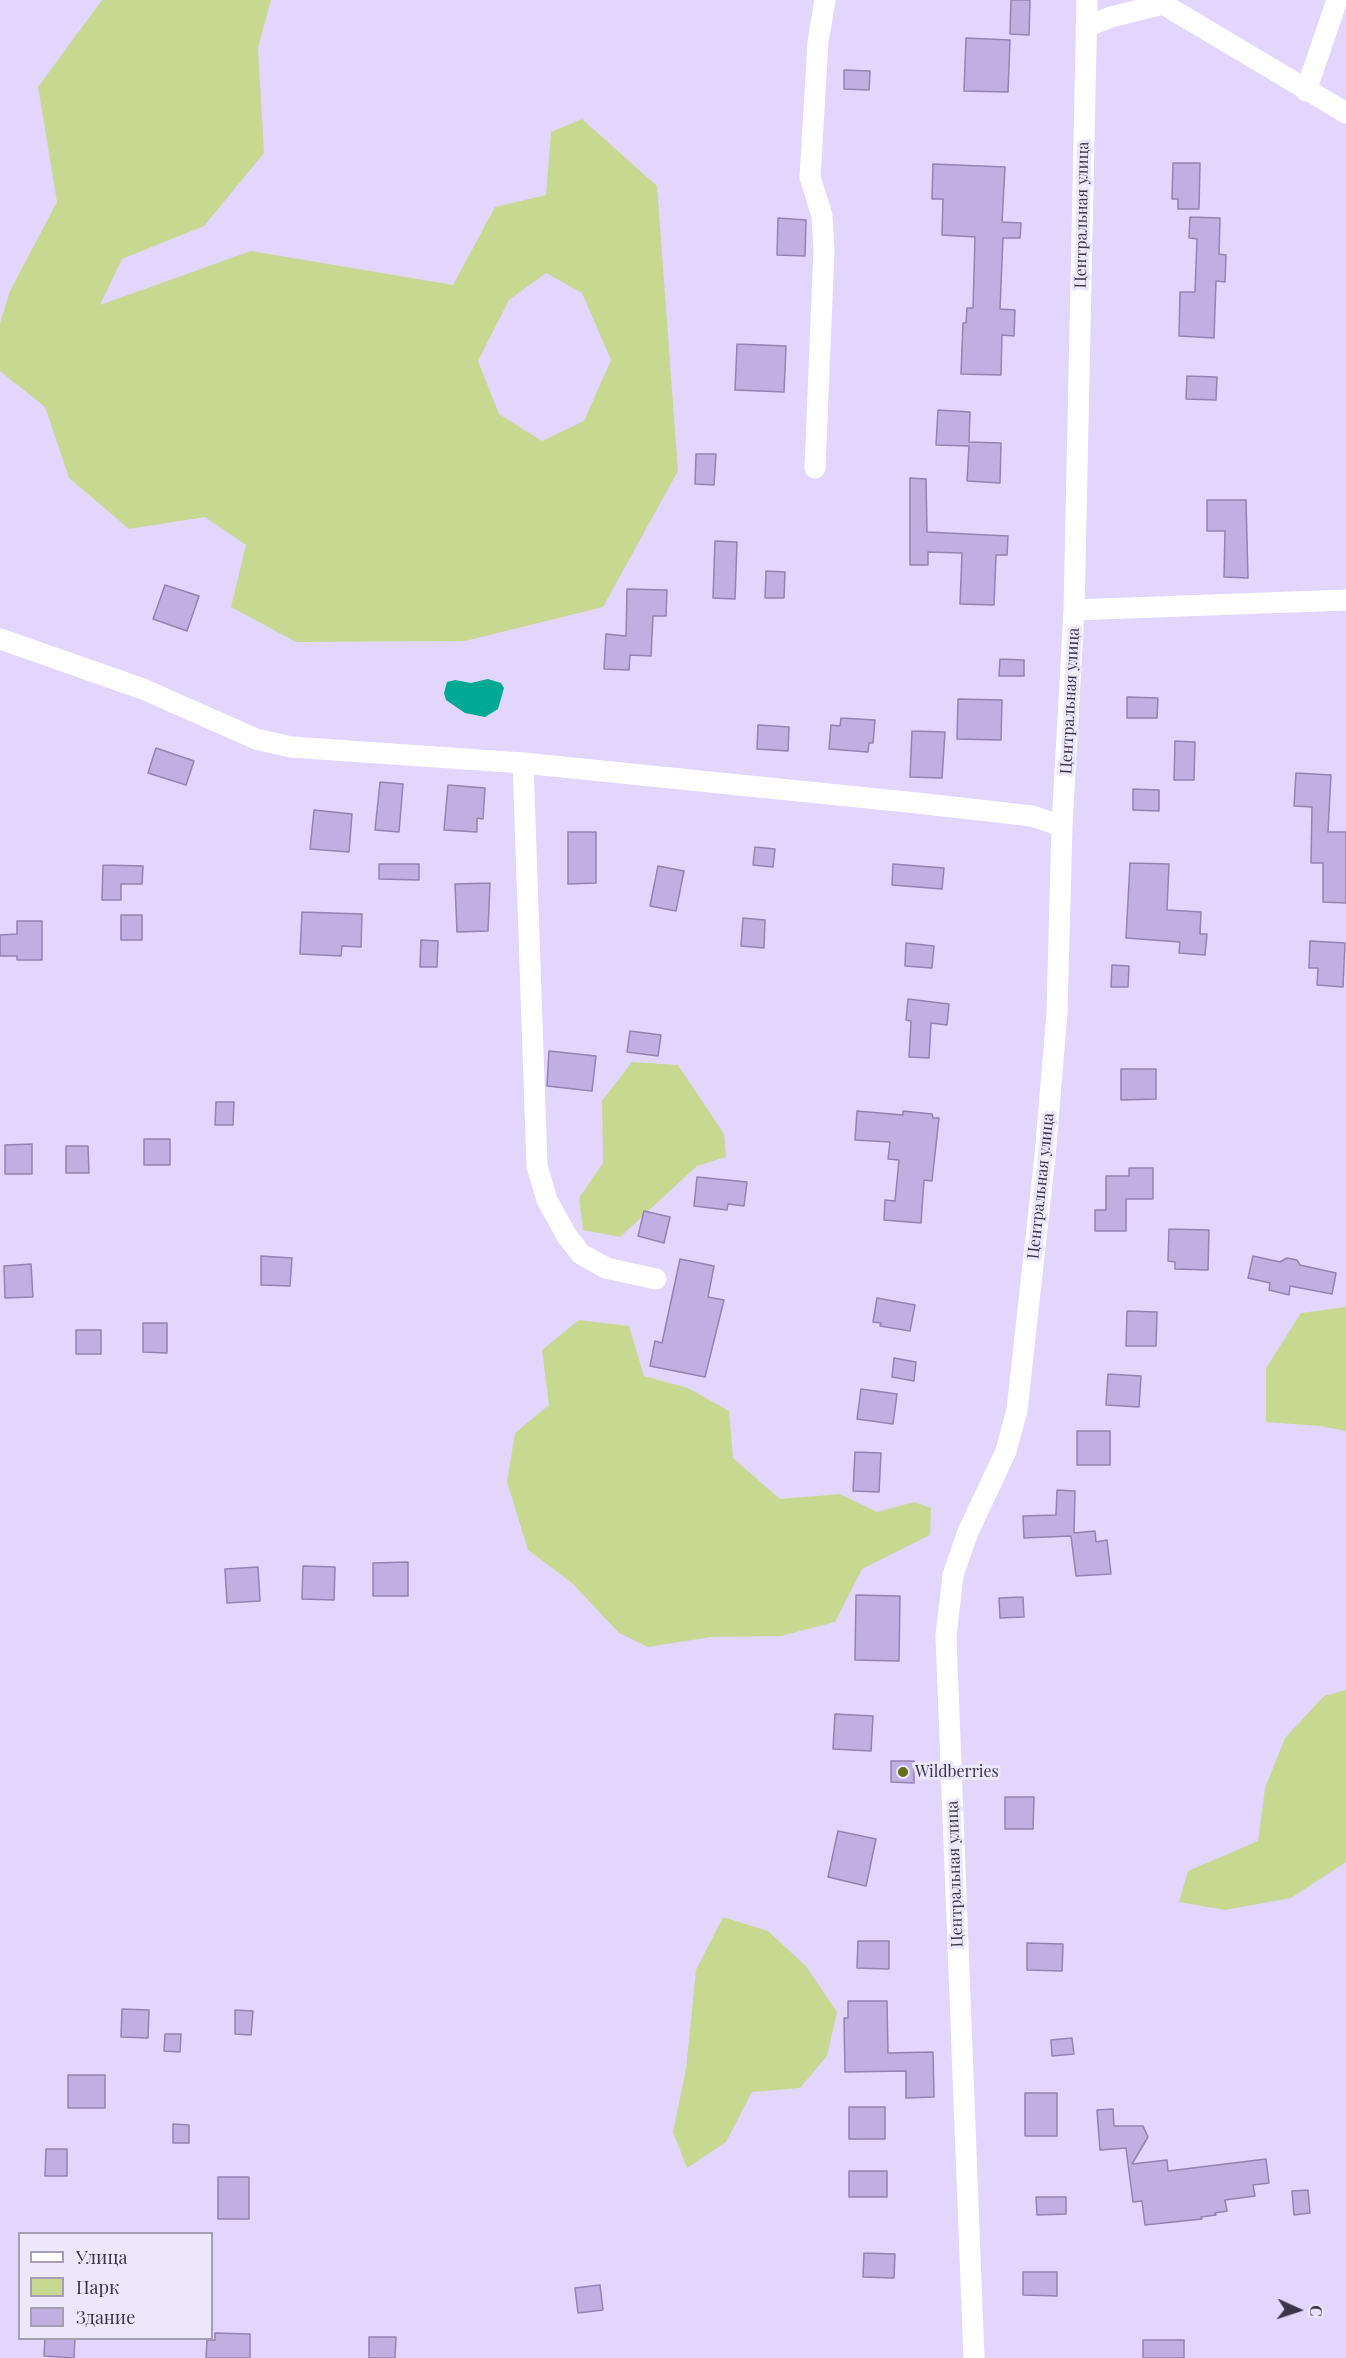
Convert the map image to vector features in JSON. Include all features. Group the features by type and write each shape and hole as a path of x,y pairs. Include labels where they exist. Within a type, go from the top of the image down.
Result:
{"street":[{"path":"815,468 824,250 822,216 810,177 818,42 825,0"},
{"path":"1306,91 1336,0"},
{"name":"Центральная улица","path":"974,2358 946,1636 953,1575 968,1532 1006,1451 1017,1410 1045,1156 1057,1013 1062,826 1074,610 1087,1"},
{"path":"1086,27 1111,17 1163,4 1346,113"},
{"path":"1074,610 1346,600"},
{"path":"0,639 143,689 256,740 291,747 523,763 1032,816 1062,826"},
{"path":"523,763 537,1166 548,1200 567,1236 581,1254 606,1268 656,1279"}],"green space":[{"path":"102,0 271,0 258,48 264,153 204,226 122,259 100,305 251,251 453,285 495,207 546,195 551,132 582,119 657,186 678,471 603,607 465,641 296,642 231,607 246,545 205,517 129,529 69,478 45,407 0,371 0,323 10,291 57,202 38,87","holes":["546,273 582,293 611,360 584,421 542,441 499,414 478,361 509,300"]},
{"path":"632,1062 678,1065 724,1134 726,1157 697,1166 620,1237 583,1230 579,1198 603,1163 602,1101"},
{"path":"1346,1307 1346,1431 1320,1426 1266,1422 1266,1368 1301,1313"},
{"path":"579,1320 629,1326 644,1376 688,1388 729,1411 733,1458 780,1499 840,1494 877,1512 914,1502 931,1508 930,1535 862,1569 835,1622 781,1636 711,1637 648,1647 619,1633 572,1583 528,1550 507,1482 515,1433 549,1405 542,1350"},
{"path":"1346,1690 1346,1862 1291,1898 1225,1910 1179,1902 1188,1871 1258,1841 1265,1788 1285,1738 1324,1696"},
{"path":"723,1917 768,1931 806,1966 837,2012 827,2056 800,2088 752,2092 726,2142 687,2168 673,2132 686,2069 696,1970"}],"shaded area":[{"path":"488,679 501,683 504,688 498,709 485,717 465,713 446,700 444,693 447,682 455,680 471,683"}],"building":[{"path":"1011,0 1030,0 1029,35 1010,34"},
{"path":"966,38 1010,40 1008,92 964,91"},
{"path":"844,70 870,71 869,90 844,89"},
{"path":"1173,163 1200,163 1199,209 1178,209 1178,199 1172,199"},
{"path":"933,164 1005,167 1002,222 1021,223 1020,238 1003,238 1000,309 1015,310 1014,336 1002,335 1001,375 961,374 963,323 966,323 967,308 973,308 975,237 942,235 943,199 932,199"},
{"path":"1190,217 1220,218 1219,254 1226,255 1225,282 1216,281 1214,338 1179,336 1180,292 1195,292 1197,239 1189,238"},
{"path":"778,218 806,220 805,256 777,255"},
{"path":"737,344 786,346 784,392 735,390"},
{"path":"1187,376 1217,377 1216,400 1186,399"},
{"path":"938,410 970,412 969,442 1001,443 1000,483 967,481 969,446 936,445"},
{"path":"696,454 716,454 714,485 695,484"},
{"path":"910,478 926,479 927,532 1008,536 1007,555 996,555 994,605 960,604 962,553 928,552 928,565 910,565"},
{"path":"1207,500 1246,500 1248,578 1224,577 1225,531 1207,531"},
{"path":"715,541 737,542 735,599 713,598"},
{"path":"766,571 785,572 784,598 765,598"},
{"path":"165,585 199,596 187,631 153,619"},
{"path":"627,589 667,590 666,616 653,616 651,656 630,655 629,670 604,669 606,634 626,636"},
{"path":"1000,659 1024,660 1024,676 999,676"},
{"path":"1127,697 1158,698 1157,718 1127,718"},
{"path":"958,699 1002,700 1001,740 957,739"},
{"path":"841,718 875,720 873,743 869,743 868,752 829,749 831,725 840,726"},
{"path":"758,725 789,727 788,751 757,749"},
{"path":"912,731 945,732 942,778 910,777"},
{"path":"1175,741 1195,742 1194,780 1174,780"},
{"path":"156,748 194,761 186,785 148,773"},
{"path":"1296,773 1331,775 1328,832 1346,832 1346,903 1323,902 1323,863 1311,863 1312,807 1294,806"},
{"path":"380,782 403,784 399,832 375,830"},
{"path":"448,785 485,788 483,819 477,818 477,832 444,830"},
{"path":"1133,789 1159,790 1159,811 1133,810"},
{"path":"314,810 352,814 349,852 310,849"},
{"path":"568,832 596,832 596,883 568,884"},
{"path":"755,847 775,849 773,867 753,865"},
{"path":"1130,863 1169,864 1167,910 1201,912 1200,934 1207,934 1205,955 1179,953 1180,942 1126,938"},
{"path":"379,864 419,864 419,880 379,879"},
{"path":"893,864 944,868 942,889 892,885"},
{"path":"103,865 143,866 142,884 121,884 121,900 102,900"},
{"path":"658,866 684,871 676,911 650,906"},
{"path":"490,883 488,931 457,932 455,884"},
{"path":"302,912 362,914 361,947 342,946 341,956 300,954"},
{"path":"121,915 142,915 142,940 121,940"},
{"path":"743,918 765,920 764,948 741,946"},
{"path":"17,921 42,921 42,960 17,960 17,956 0,956 0,935 17,934"},
{"path":"421,940 438,941 437,967 420,967"},
{"path":"1310,941 1345,943 1343,987 1317,985 1318,968 1309,968"},
{"path":"906,943 934,946 932,968 905,966"},
{"path":"1112,965 1129,966 1128,987 1111,987"},
{"path":"908,999 949,1004 947,1025 931,1023 929,1058 909,1057 911,1021 906,1020"},
{"path":"630,1031 661,1035 658,1056 627,1052"},
{"path":"549,1051 596,1056 592,1091 547,1086"},
{"path":"1121,1069 1156,1069 1156,1099 1121,1100"},
{"path":"216,1102 234,1102 233,1125 215,1125"},
{"path":"857,1111 903,1115 903,1111 932,1114 933,1118 939,1118 932,1181 924,1180 921,1223 884,1220 885,1200 895,1201 899,1160 888,1159 890,1142 855,1140"},
{"path":"144,1139 170,1139 170,1165 144,1165"},
{"path":"32,1144 32,1174 5,1174 5,1145"},
{"path":"66,1146 88,1146 89,1173 66,1173"},
{"path":"1129,1168 1153,1168 1153,1199 1126,1199 1126,1231 1095,1231 1095,1210 1106,1210 1106,1176 1129,1176"},
{"path":"697,1177 747,1182 744,1206 728,1204 727,1210 694,1206"},
{"path":"644,1211 670,1217 664,1243 638,1236"},
{"path":"1169,1229 1209,1230 1208,1270 1175,1269 1175,1262 1168,1261"},
{"path":"261,1256 292,1258 290,1286 261,1285"},
{"path":"1253,1256 1280,1262 1287,1258 1297,1260 1300,1265 1336,1273 1332,1294 1290,1286 1289,1295 1269,1290 1270,1283 1248,1278"},
{"path":"680,1259 714,1266 708,1297 724,1300 705,1377 650,1366 655,1341 662,1343"},
{"path":"31,1264 33,1297 5,1298 4,1266"},
{"path":"877,1298 915,1305 910,1331 880,1326 881,1323 873,1322"},
{"path":"1127,1311 1157,1312 1156,1346 1126,1346"},
{"path":"143,1323 167,1323 167,1353 143,1352"},
{"path":"76,1330 101,1330 101,1354 76,1354"},
{"path":"894,1358 916,1362 914,1381 892,1377"},
{"path":"1108,1374 1141,1376 1139,1407 1106,1405"},
{"path":"861,1389 897,1394 893,1424 857,1419"},
{"path":"1077,1431 1110,1431 1110,1465 1077,1465"},
{"path":"855,1452 881,1453 879,1492 853,1491"},
{"path":"1057,1490 1075,1491 1074,1533 1095,1531 1096,1542 1107,1540 1111,1574 1076,1576 1071,1536 1024,1538 1023,1516 1056,1515"},
{"path":"408,1562 408,1596 373,1596 373,1563"},
{"path":"303,1566 335,1567 334,1600 302,1599"},
{"path":"258,1567 260,1601 227,1603 225,1569"},
{"path":"856,1595 900,1596 899,1661 855,1660"},
{"path":"1023,1597 1024,1617 1000,1618 999,1598"},
{"path":"835,1714 873,1716 871,1751 833,1749"},
{"name":"Wildberries","path":"891,1761 914,1761 914,1783 891,1782"},
{"path":"1005,1797 1034,1797 1033,1829 1005,1829"},
{"path":"838,1831 876,1839 866,1886 828,1877"},
{"path":"858,1941 889,1941 889,1969 857,1968"},
{"path":"1027,1943 1063,1944 1062,1971 1027,1970"},
{"path":"848,2001 887,2001 888,2053 933,2052 934,2097 906,2098 906,2071 845,2072 844,2018 848,2018"},
{"path":"122,2009 149,2010 148,2038 121,2037"},
{"path":"235,2010 253,2011 251,2035 235,2034"},
{"path":"165,2034 181,2034 180,2052 164,2051"},
{"path":"1072,2038 1074,2054 1052,2056 1051,2040"},
{"path":"68,2075 105,2075 105,2108 68,2108"},
{"path":"1025,2093 1057,2093 1057,2136 1025,2136"},
{"path":"849,2107 885,2107 885,2139 849,2139"},
{"path":"1113,2109 1114,2126 1143,2126 1148,2137 1132,2164 1167,2160 1168,2171 1266,2159 1269,2183 1253,2185 1255,2196 1225,2200 1227,2211 1215,2213 1216,2215 1201,2217 1202,2219 1145,2225 1142,2201 1133,2202 1126,2148 1100,2150 1097,2110"},
{"path":"173,2124 189,2125 189,2143 173,2143"},
{"path":"46,2149 67,2149 67,2176 45,2176"},
{"path":"849,2171 887,2171 887,2197 849,2197"},
{"path":"218,2177 249,2177 249,2219 218,2219"},
{"path":"1308,2190 1310,2213 1294,2215 1292,2191"},
{"path":"1036,2197 1066,2197 1066,2214 1037,2215"},
{"path":"864,2253 895,2254 894,2278 863,2277"},
{"path":"1023,2272 1057,2272 1057,2296 1023,2295"},
{"path":"600,2285 603,2310 578,2313 575,2288"},
{"path":"215,2333 250,2334 250,2358 206,2358 207,2340 215,2340"},
{"path":"369,2337 396,2337 395,2358 369,2358"},
{"path":"45,2340 75,2340 74,2358 44,2356"},
{"path":"1143,2340 1184,2340 1184,2358 1143,2358"}],"place":[{"name":"Wildberries","path":"903,1772"}]}
